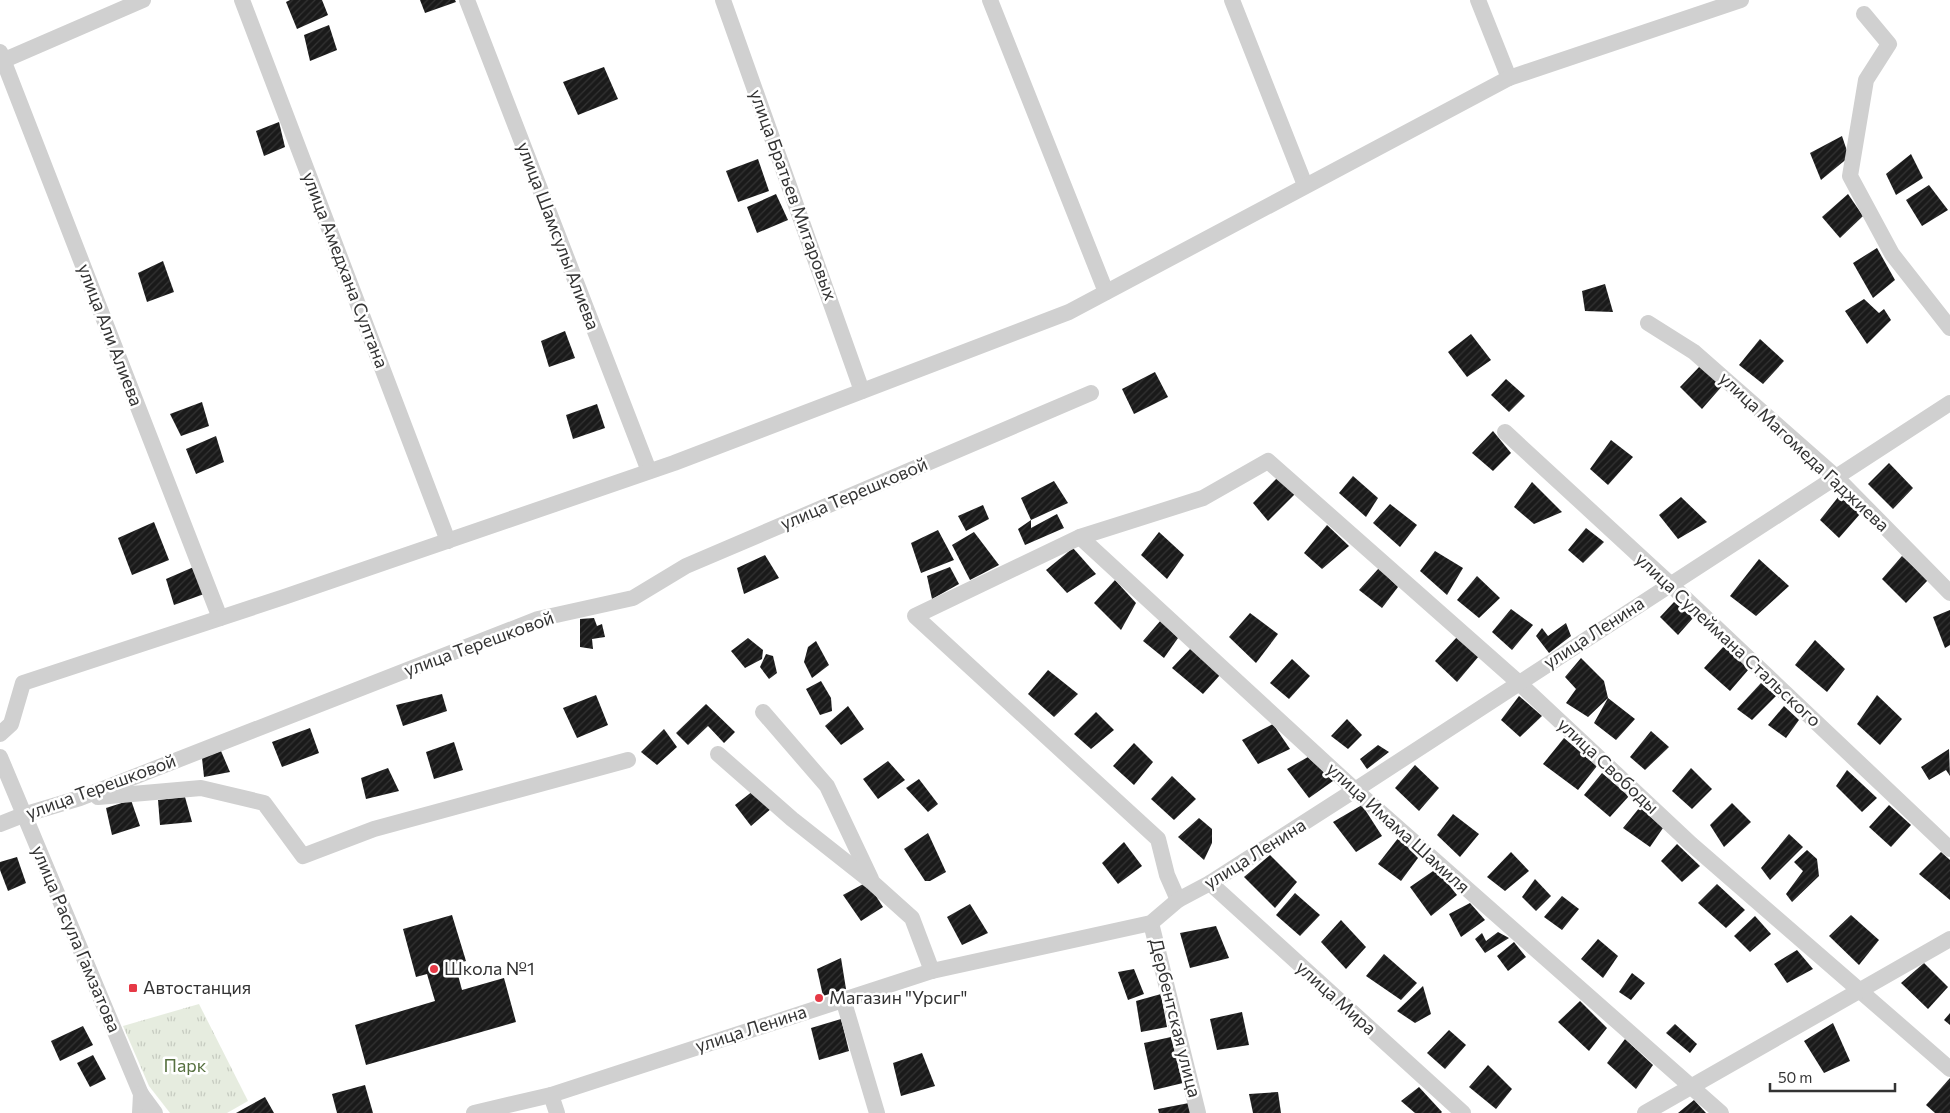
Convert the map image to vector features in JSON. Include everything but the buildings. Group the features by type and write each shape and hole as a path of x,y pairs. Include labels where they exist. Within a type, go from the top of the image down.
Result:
{"street":[{"path":"1,58 143,0"},
{"name":"улица Амедхана Султана","path":"242,0 448,541"},
{"name":"улица Шамсулы Алиева","path":"467,0 649,471"},
{"name":"улица Братьев Митаровых","path":"723,0 862,391"},
{"path":"990,0 1106,292"},
{"path":"1232,0 1305,185"},
{"path":"1478,0 1509,78"},
{"path":"0,734 11,724 23,684 448,541 649,471 1069,312 1509,78 1741,0"},
{"path":"1864,14 1889,44 1866,80 1850,176 1892,254 1950,328"},
{"name":"улица Али Алиева","path":"1,58 220,618"},
{"name":"улица Магомеда Гаджиева","path":"1648,322 1694,352 1836,477 1950,593"},
{"name":"улица Терешковой","path":"0,824 80,798 538,619 633,598 686,566 1091,393"},
{"name":"улица Ленина","path":"474,1113 551,1095 932,971 1151,923 1178,900 1210,883 1355,790 1950,402"},
{"name":"улица Сулеймана Стальского","path":"1505,432 1670,584 1950,849"},
{"name":"улица Свободы","path":"1080,537 1203,498 1268,461 1518,682 1692,844 1950,1069"},
{"path":"1080,537 915,616 1158,839 1167,875 1178,900"},
{"name":"улица Имама Шамиля","path":"1080,537 1355,790 1721,1113"},
{"path":"763,712 827,786 873,883"},
{"path":"718,754 792,819 873,883 912,918 932,971"},
{"name":"улица Расула Гамзатова","path":"0,757 141,1094 155,1113"},
{"path":"80,798 201,788 264,803 303,856 374,829 628,760"},
{"name":"улица Мира","path":"1210,883 1463,1113"},
{"name":"Дербентская улица","path":"1151,923 1198,1113"},
{"path":"1645,1113 1950,939"},
{"path":"843,999 877,1113"},
{"name":"улица Расула Гамзатова","path":"140,1113 141,1094"},
{"path":"551,1095 557,1113"}],"green space":[{"name":"Парк","path":"199,1004 248,1101 227,1113 170,1113 149,1086 123,1026"}],"place":[{"name":"Школа №1","path":"434,969"},
{"name":"Автостанция","path":"133,988"},
{"name":"Магазин \"Урсиг\"","path":"819,998"}]}
